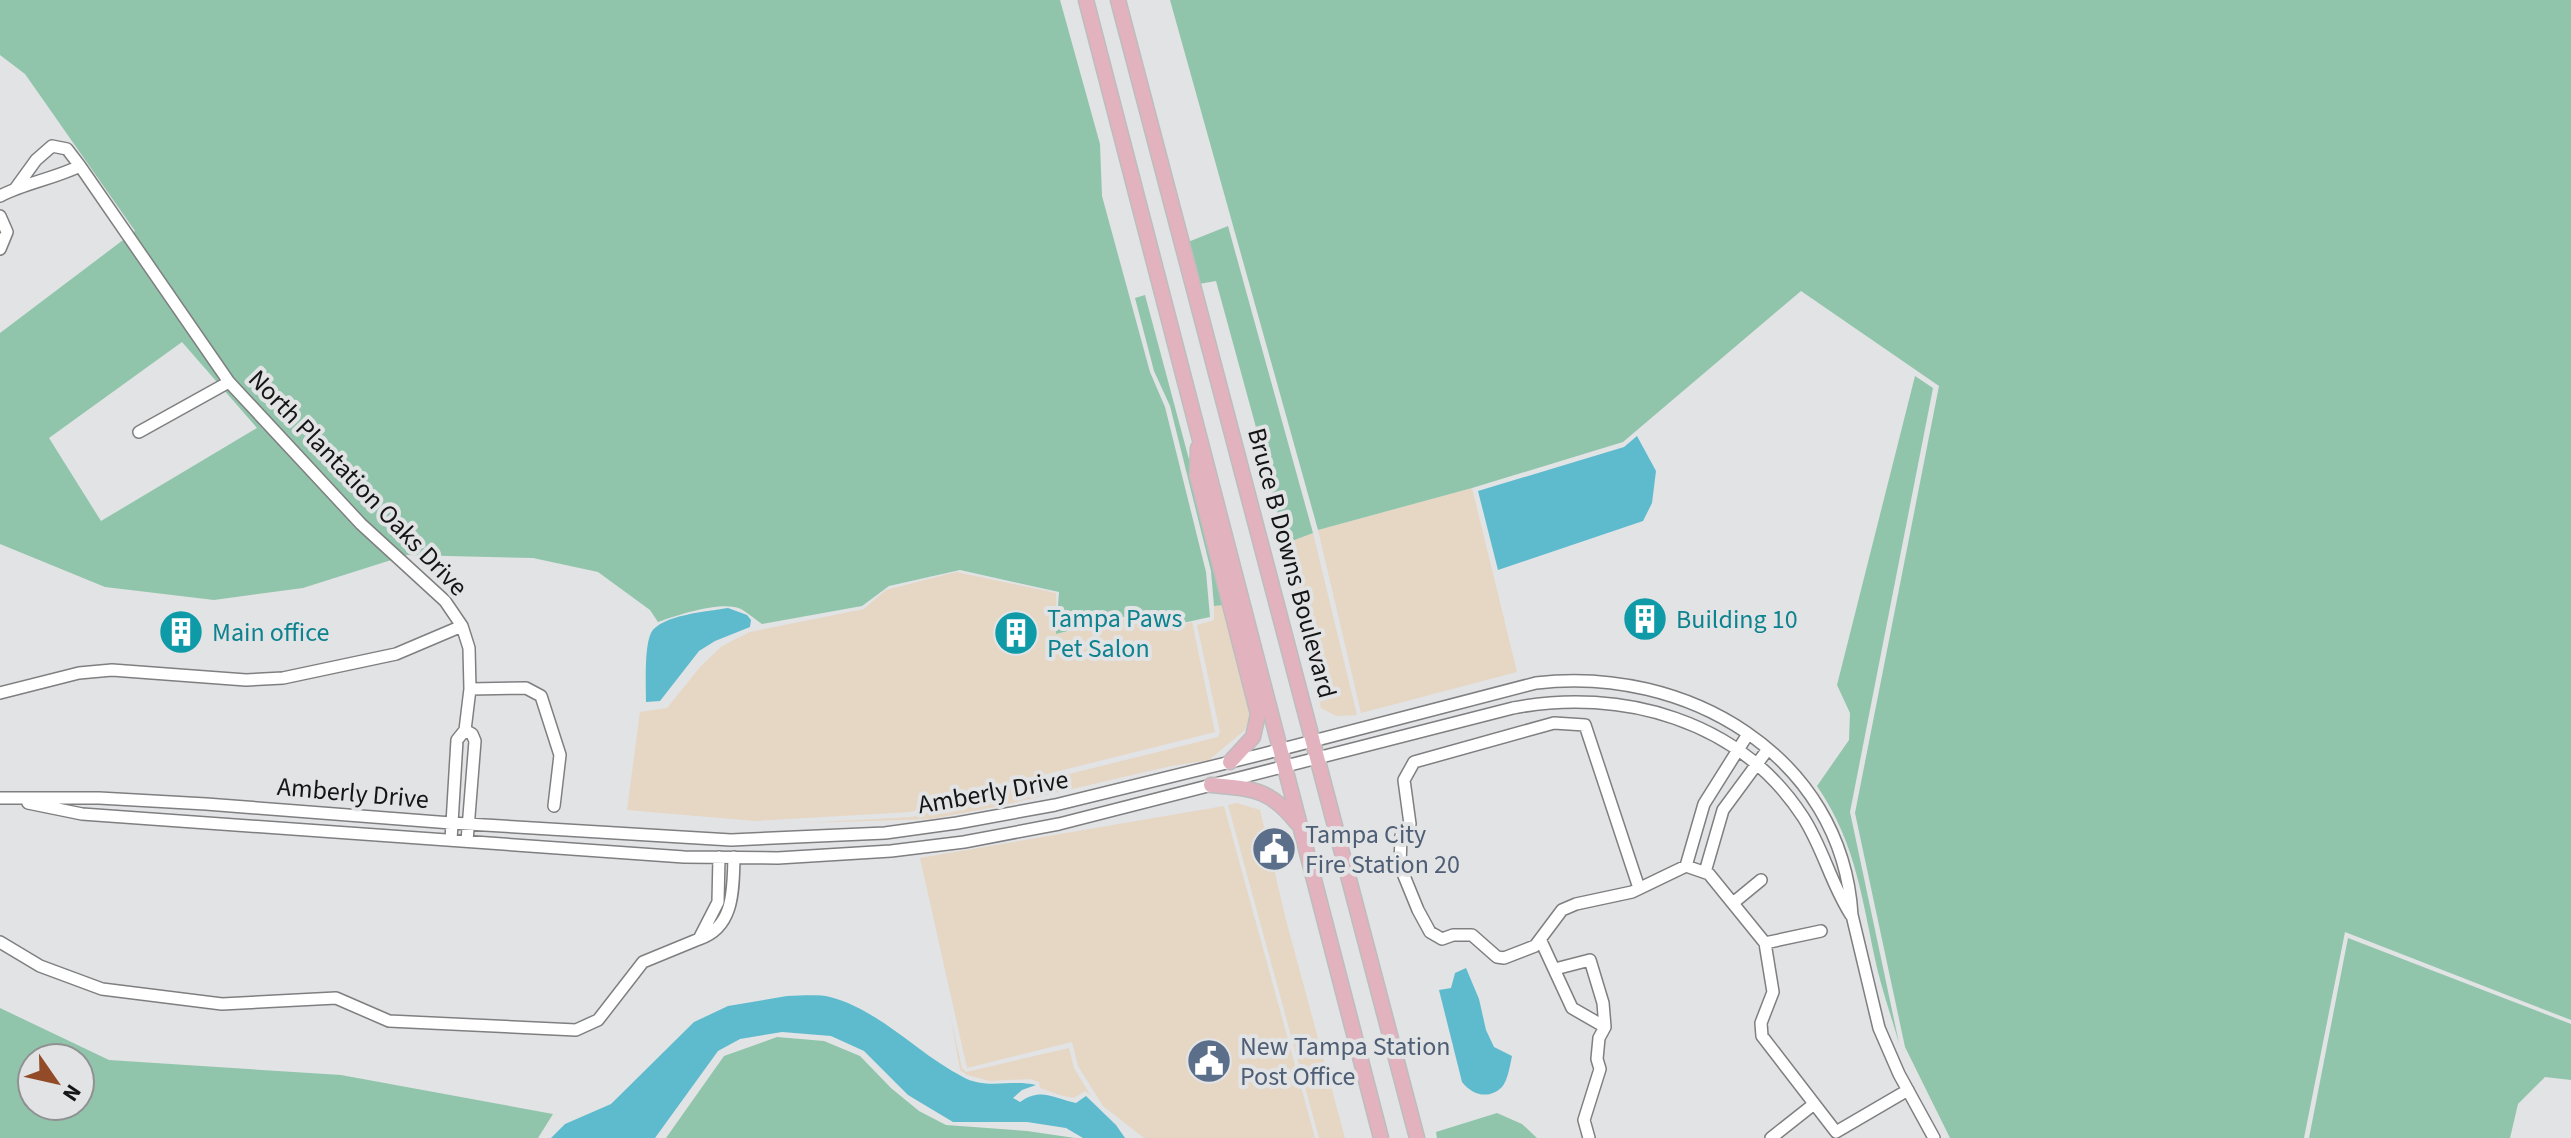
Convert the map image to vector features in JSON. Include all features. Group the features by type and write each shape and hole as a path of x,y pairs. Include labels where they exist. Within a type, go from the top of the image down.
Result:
{"main road":[{"path":"1086,0 1381,1138"},
{"name":"Bruce B Downs Boulevard","path":"1118,0 1417,1138"},
{"path":"1199,435 1197,475 1258,714 1253,737 1230,762"},
{"path":"1211,785 1245,788 1268,795 1280,802 1301,828"}],"street":[{"path":"0,196 48,181 80,166 67,149 52,146 36,160 15,189"},
{"name":"North Plantation Oaks Drive","path":"80,166 229,382 361,524 445,601 462,626"},
{"path":"0,216 7,232 0,249"},
{"path":"139,432 229,382"},
{"path":"0,693 79,673 112,670 246,680 283,678 396,654 462,626 469,648 470,689 465,730 457,740 451,840"},
{"name":"Amberly Drive","path":"3,798 99,798 206,804 731,840 885,833 1055,805 1516,687 1571,680 1628,684 1674,695 1718,715 1768,749 1800,781 1824,819 1842,861 1879,1028 1934,1138"},
{"path":"470,689 526,688 541,696 560,755 554,806"},
{"name":"Amberly Drive","path":"3,798 82,814 728,857 806,856 964,842 1059,824 1513,708 1564,701 1616,703 1664,714 1703,731 1755,765 1802,817 1823,854 1841,899 1852,915"},
{"path":"1639,888 1585,725 1554,723 1414,762 1404,780 1410,824 1401,836 1400,866 1430,932 1442,939 1453,935 1472,935 1497,957 1504,958 1535,946 1562,910 1576,904 1639,888 1686,866 1705,872 1765,943 1773,992 1761,1023 1762,1036 1814,1104 1831,1135 1908,1090"},
{"path":"465,730 472,734 475,741 467,841"},
{"path":"1686,866 1711,789 1748,734"},
{"path":"1705,872 1714,837 1729,800 1768,749"},
{"path":"1711,789 1729,800"},
{"path":"699,939 718,902 731,840"},
{"path":"0,942 40,966 102,989 222,1004 336,998 369,1015 389,1021 576,1030 598,1020 643,962 715,931 731,904 728,857"},
{"path":"1733,903 1761,880"},
{"path":"718,902 731,904"},
{"path":"1765,943 1821,931"},
{"path":"1541,941 1572,1008 1605,1027"},
{"path":"1555,969 1590,960 1603,1003 1605,1027 1599,1038 1597,1059 1600,1069 1584,1120 1589,1138"},
{"path":"1771,1138 1814,1104"}],"shaded area":[{"path":"1472,488 1517,672 1361,713 1318,530"},
{"path":"1313,533 1357,715 1336,716 1321,708 1284,544"},
{"path":"956,572 1056,593 1057,634 1150,613 1159,631 1192,622 1215,732 910,812 755,821 627,810 640,712 667,708 700,667 722,646 750,632 864,609 886,590"},
{"path":"1224,605 1252,713 1245,730 1209,760 931,819 803,823 912,817 1218,737 1220,732 1197,625 1214,620 1214,606"},
{"path":"1237,803 1260,810 1286,920 1345,1138 1319,1138 1228,805"},
{"path":"1224,806 1315,1138 1144,1138 1103,1106 1078,1066 1072,1042 967,1068 920,858"},
{"path":"951,1018 962,1068 966,1072 1069,1048 1074,1068 1091,1096 1085,1091 1074,1098 1063,1096 1040,1088 1039,1082 1030,1079 990,1081 967,1075 960,1070"}],"green space":[{"path":"0,0 1060,0 1100,144 1102,196 1150,372 1165,407 1206,572 1210,617 1160,628 1152,610 1056,634 1059,592 960,570 889,586 862,606 762,624 741,609 723,606 658,622 650,610 598,572 533,558 407,555 303,588 214,600 105,587 0,544 0,333 135,231 25,74 0,55","holes":["182,342 257,428 101,521 49,438"]},
{"path":"1170,0 2571,0 2571,1020 2345,932 2304,1138 1950,1138 1905,1047 1855,813 1939,386 1801,291 1623,442 1318,530"},
{"path":"1228,226 1313,533 1284,544 1266,464 1216,281 1199,284 1188,242"},
{"path":"1145,295 1224,605 1214,606 1211,571 1170,406 1154,371 1135,298"},
{"path":"1915,376 1933,388 1850,812 1899,1043 1878,972 1850,853 1831,808 1817,786 1849,740 1850,713 1837,685"},
{"path":"2348,938 2571,1024 2571,1080 2545,1077 2518,1104 2510,1138 2309,1138"},
{"path":"0,1008 71,1042 16,1042 16,1122 96,1122 96,1054 109,1060 341,1075 553,1114 538,1138 0,1138"},
{"path":"777,1037 824,1041 860,1056 919,1111 946,1125 1075,1138 666,1138 724,1056"},
{"path":"1497,1113 1522,1124 1537,1138 1437,1138 1436,1132"}],"water":[{"path":"1637,436 1656,471 1652,503 1643,521 1498,570 1478,491 1624,447"},
{"path":"728,608 747,615 751,620 750,627 699,651 660,701 646,702 647,647 656,627 686,615"},
{"path":"1466,968 1494,1047 1512,1056 1504,1084 1492,1094 1476,1093 1462,1082 1439,990 1451,988 1455,973"},
{"path":"787,996 825,996 848,1003 972,1081 1036,1085 1022,1090 1013,1098 1020,1102 1041,1094 1076,1103 1086,1096 1125,1138 1083,1138 1066,1128 1027,1122 953,1122 908,1095 864,1051 831,1036 782,1032 740,1039 718,1051 655,1138 551,1138 565,1124 611,1104 694,1022 728,1006"}],"place":[{"name":"Building 10","path":"1645,619"},
{"name":"Main office","path":"181,632"},
{"name":"Tampa Paws Pet Salon","path":"1016,633"},
{"name":"Tampa City Fire Station 20","path":"1274,849"},
{"name":"New Tampa Station Post Office","path":"1209,1061"}]}
